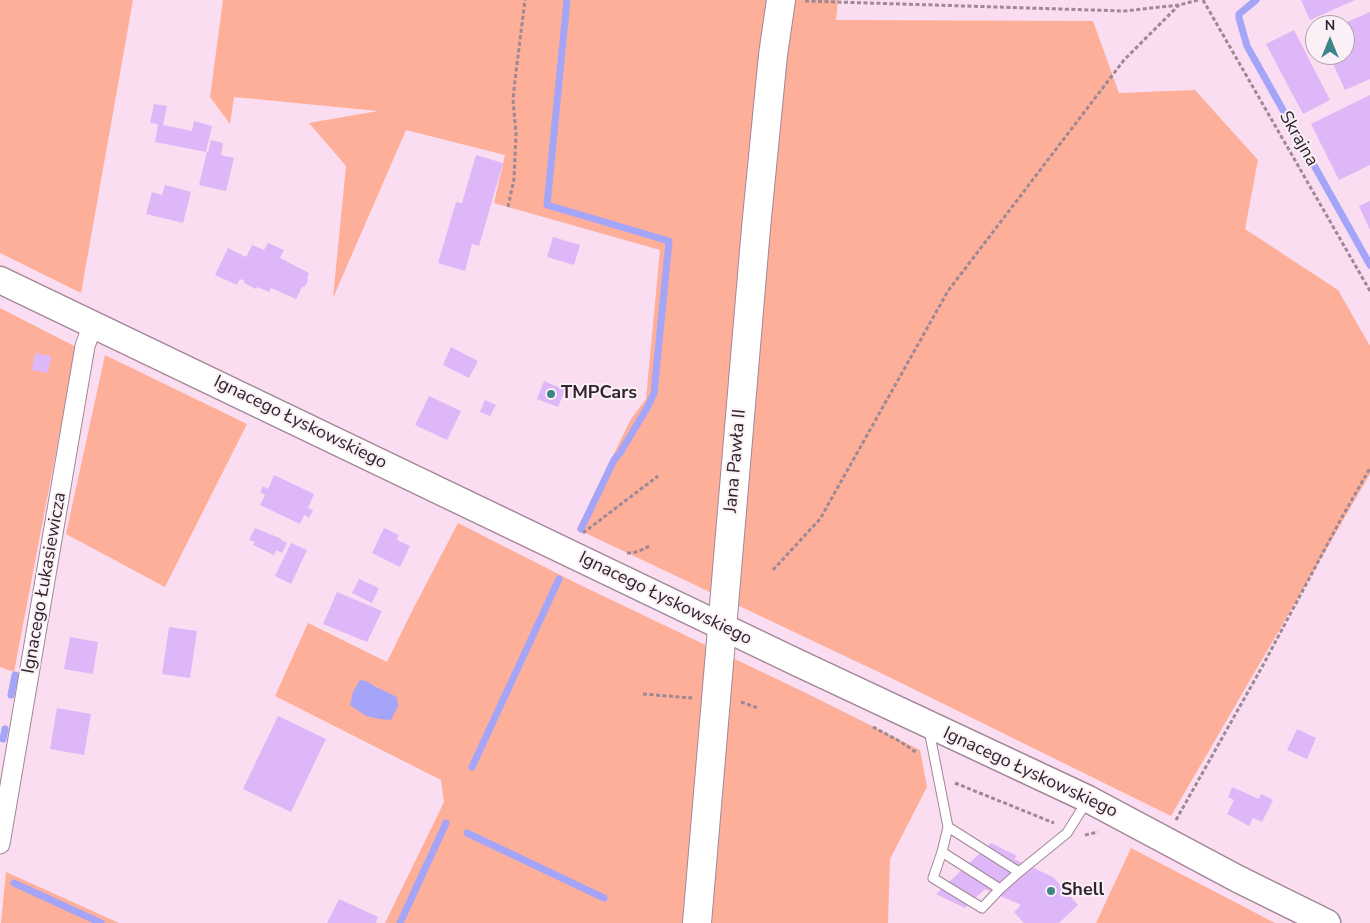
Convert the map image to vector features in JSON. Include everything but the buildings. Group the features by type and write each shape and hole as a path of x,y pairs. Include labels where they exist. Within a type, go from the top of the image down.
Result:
{"main road":[{"name":"Jana Pawła II","path":"697,923 756,228 773,55 781,0"}],"street":[{"name":"Ignacego Łyskowskiego","path":"0,280 93,324 291,423 1088,799 1238,879 1327,923"},
{"name":"Ignacego Łukasiewicza","path":"0,844 85,346 93,324"}],"lane":[{"path":"928,725 948,827 933,878 982,908 1018,872 1067,833 1088,799"},
{"path":"948,827 1018,872"},
{"path":"942,852 1000,888"}],"path":[{"path":"508,207 514,179 516,134 514,80 525,0"},
{"path":"814,2 1124,10 1179,5 1198,0"},
{"name":"Skrajna","path":"1203,0 1370,292"},
{"path":"773,570 820,519 948,291 1124,60 1179,5"},
{"path":"1175,823 1370,468"},
{"path":"581,534 658,476"},
{"path":"643,694 698,698"},
{"path":"741,702 758,708"},
{"path":"871,726 902,742 918,754 928,776 940,781 957,784 1081,835 1103,831"}],"shaded area":[{"path":"0,0 133,0 81,293 0,253"},
{"path":"223,0 838,0 836,20 1093,21 1119,93 1195,90 1258,160 1245,229 1338,290 1370,346 1370,474 1171,816 889,677 577,529 631,419 646,399 660,250 494,203 505,155 406,130 333,298 346,166 309,123 378,111 234,97 230,124 210,97"},
{"path":"0,308 76,347 14,672 0,667"},
{"path":"105,355 247,424 165,587 66,534"},
{"path":"458,523 576,583 920,750 927,787 890,859 888,923 385,923 444,802 441,780 275,696 308,623 387,662"},
{"path":"1131,848 1275,923 1096,923"},
{"path":"6,872 119,923 1,923"}],"water":[{"path":"360,680 366,681 397,697 398,706 391,720 366,716 350,705 353,692"}],"waterway":[{"path":"567,0 547,205 669,241 654,393 647,408 614,460 581,529"},
{"path":"1256,0 1239,14 1247,46 1370,265"},
{"path":"472,767 559,579"},
{"path":"11,695 15,675"},
{"path":"3,739 5,729"},
{"path":"400,923 446,823"},
{"path":"467,833 604,898"},
{"path":"14,883 101,923"}],"place":[{"name":"TMPCars","path":"551,394"},
{"name":"Shell","path":"1051,891"}]}
